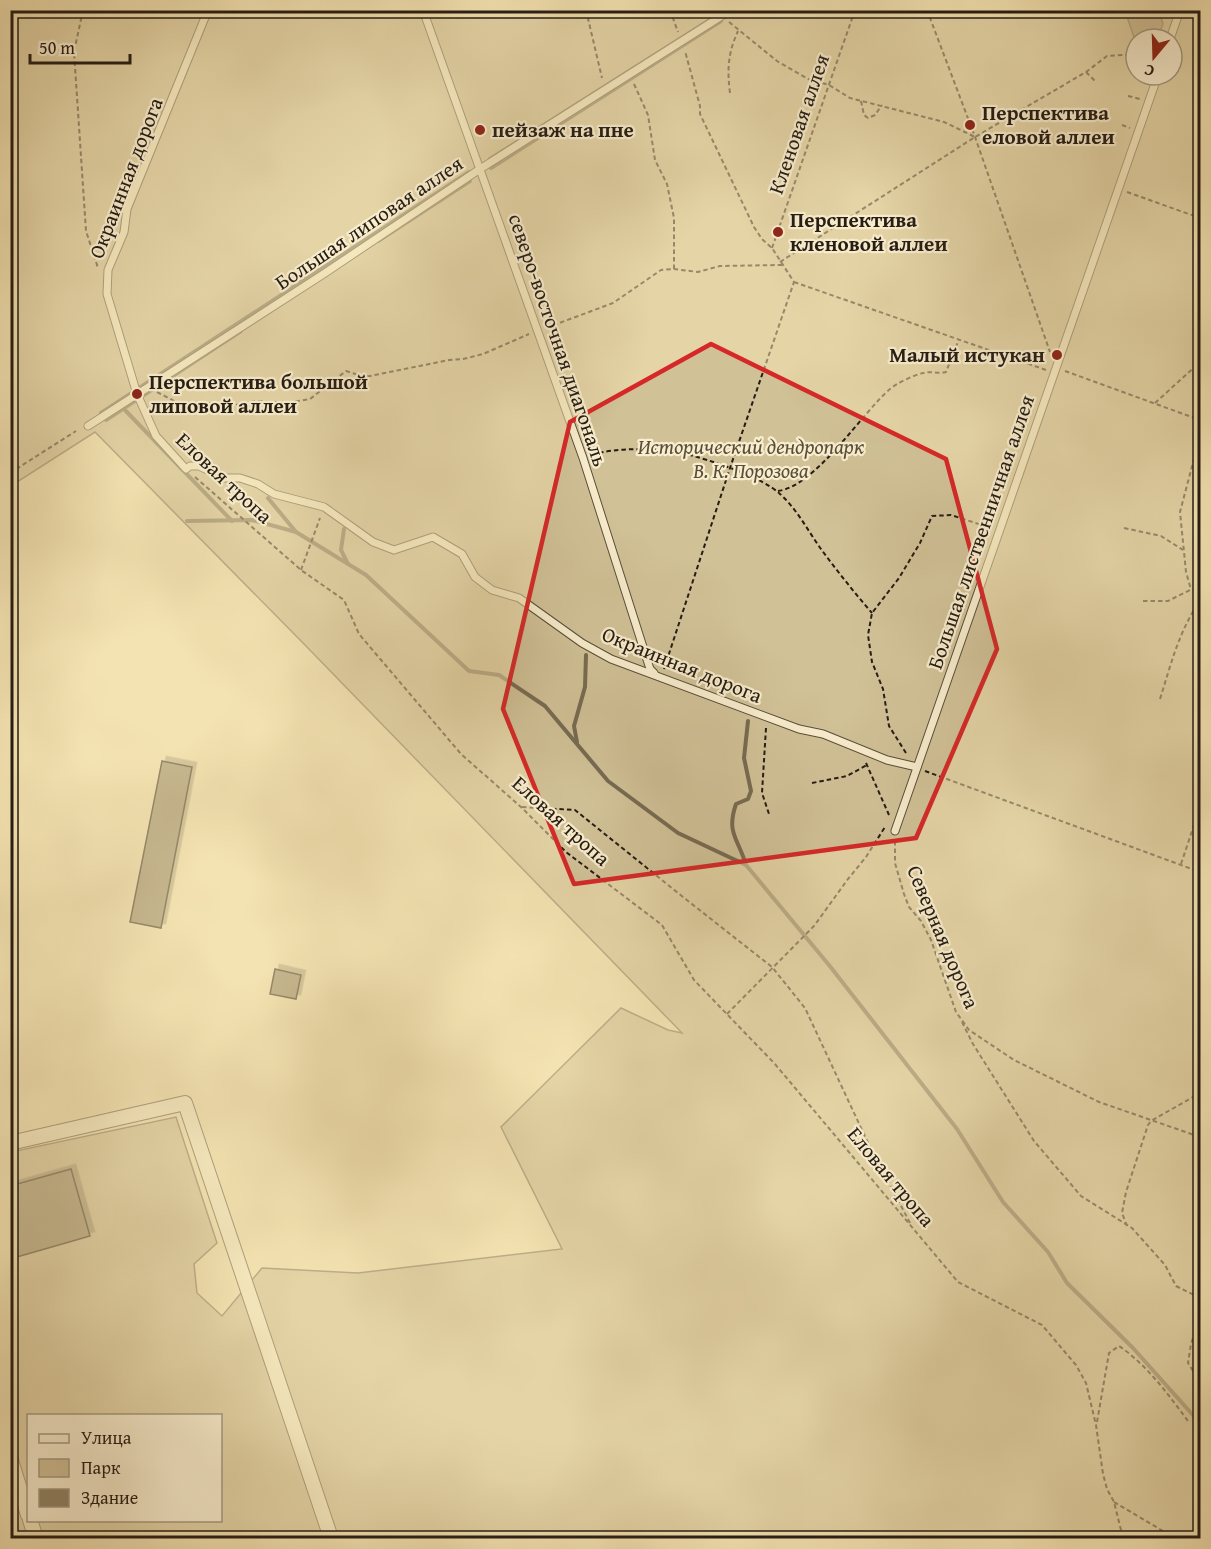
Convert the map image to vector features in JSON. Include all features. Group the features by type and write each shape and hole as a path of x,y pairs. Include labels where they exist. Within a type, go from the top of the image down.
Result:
{"street":[{"path":"10,1143 185,1103 331,1539"},
{"path":"10,1457 27,1512"},
{"path":"30,1522 36,1539"}],"lane":[{"name":"Окраинная дорога","path":"137,394 107,294 108,270 124,232 127,209 208,10"},
{"name":"северо-восточная диагональ","path":"423,10 583,458 650,669 662,677"},
{"name":"Большая липовая аллея","path":"88,426 480,169 731,10"},
{"path":"1174,27 1180,10"},
{"name":"Большая лиственничная аллея","path":"895,831 914,767 1000,530 1154,87"},
{"name":"Еловая тропа","path":"137,394 156,436 186,469"},
{"name":"Окраинная дорога","path":"186,469 190,466 199,466 224,478 240,478 258,484 274,494 324,507 373,542 394,550 433,537 462,554 475,577 492,590 519,598 582,643 611,659 799,729 823,734 887,760 914,767"}],"path":[{"path":"83,10 74,52 86,231 100,273"},
{"path":"586,10 601,73 608,89"},
{"path":"670,10 682,42 700,106 700,114 754,227 772,248 794,282 1200,420"},
{"name":"Кленовая аллея","path":"772,248 855,10"},
{"path":"927,10 975,137 1055,370"},
{"path":"723,15 738,31 777,61 808,79 829,85 850,98 944,122 975,137"},
{"path":"730,93 727,68 738,31"},
{"path":"146,388 153,389 178,403 204,402 225,406 256,400 286,403 310,399 346,371 365,377 483,354 508,342 613,303 660,270 698,272 720,266 781,263 975,137 1086,72 1107,56 1124,55"},
{"path":"1086,72 1095,81"},
{"path":"630,74 648,115 655,160 667,184 674,218 676,244 674,269"},
{"path":"861,101 864,115 868,118 875,115 882,105"},
{"path":"1118,189 1200,218"},
{"path":"662,677 729,468 794,282"},
{"path":"778,491 793,488 832,454 891,388 923,373 946,372 959,339"},
{"path":"1155,403 1200,362"},
{"path":"10,473 76,431"},
{"path":"1200,436 1180,512 1186,572 1190,586 1200,596"},
{"path":"583,458 597,453 630,449 682,453 729,468 778,491 872,614"},
{"name":"Еловая тропа","path":"186,469 301,570 344,600 359,634 461,754 521,807 566,852 662,925 694,980 775,1064 958,1282 1042,1325 1076,1365 1086,1383 1096,1425"},
{"path":"301,570 324,507"},
{"path":"1000,530 951,515 932,516 920,543 899,578 872,614 868,634 872,662 883,690 889,726 914,767 1200,872"},
{"path":"1124,528 1161,536 1183,550"},
{"path":"1143,601 1168,601 1192,589"},
{"path":"1160,699 1180,636 1200,600"},
{"path":"765,716 762,794 769,814"},
{"name":"Северная дорога","path":"860,749 895,831 895,863 898,879 909,907 921,921 931,940 956,1012 969,1030 1014,1060 1099,1102 1200,1137"},
{"path":"812,783 847,776 867,765"},
{"path":"521,807 575,810 772,967 805,1008 870,1145 913,1228"},
{"path":"1181,864 1200,807"},
{"path":"726,1014 814,926 867,857 885,828"},
{"path":"956,1012 973,1044 1034,1141 1087,1201 1132,1228 1165,1265 1176,1286 1200,1298"},
{"path":"1127,1226 1122,1213 1126,1192 1151,1121 1200,1094"},
{"path":"1200,1317 1191,1344 1188,1363 1200,1382"},
{"path":"1123,1539 1114,1502 1103,1474 1096,1425 1109,1353 1119,1346 1133,1356 1165,1390 1188,1421"},
{"path":"1114,1502 1163,1532 1183,1539"}],"highlighted area":[{"path":"711,344 946,459 997,649 916,838 574,884 503,709 570,422"}],"green space":[{"name":"Исторический дендропарк В. К. Порозова","path":"11,11 1200,11 1200,1538 11,1538 11,1152 176,1117 217,1243 194,1264 197,1293 222,1316 262,1268 358,1273 562,1249 501,1127 621,1008 668,1030 682,1033 95,432 11,486"}],"shaded area":[{"path":"1125,11 1159,11 1162,27 1130,27"}],"building":[{"path":"162,761 192,767 161,928 130,922"},
{"path":"275,969 301,975 296,999 270,994"},
{"path":"71,1169 90,1236 10,1259 10,1186"}],"waterway":[{"path":"731,15 738,10"},
{"path":"490,159 716,16"},
{"path":"491,168 721,21"},
{"path":"101,413 469,172"},
{"path":"378,241 470,181"},
{"path":"106,420 241,331"},
{"path":"123,408 232,521"},
{"path":"268,498 296,532"},
{"path":"187,521 252,520 296,532 366,575 469,671 499,675 545,706 608,781 678,833 746,865 829,965 957,1129 1003,1202 1048,1252 1067,1283 1133,1348 1200,1423"},
{"path":"344,529 341,550 348,564"},
{"path":"577,742 574,726 585,687 586,655"},
{"path":"746,865 734,835 732,822 736,804 748,799 751,791 744,758 748,721"}],"place":[{"name":"Перспектива еловой аллеи","path":"970,125"},
{"name":"пейзаж на пне","path":"480,130"},
{"name":"Перспектива кленовой аллеи","path":"778,232"},
{"name":"Малый истукан","path":"1057,355"},
{"name":"Перспектива большой липовой аллеи","path":"137,394"}]}
